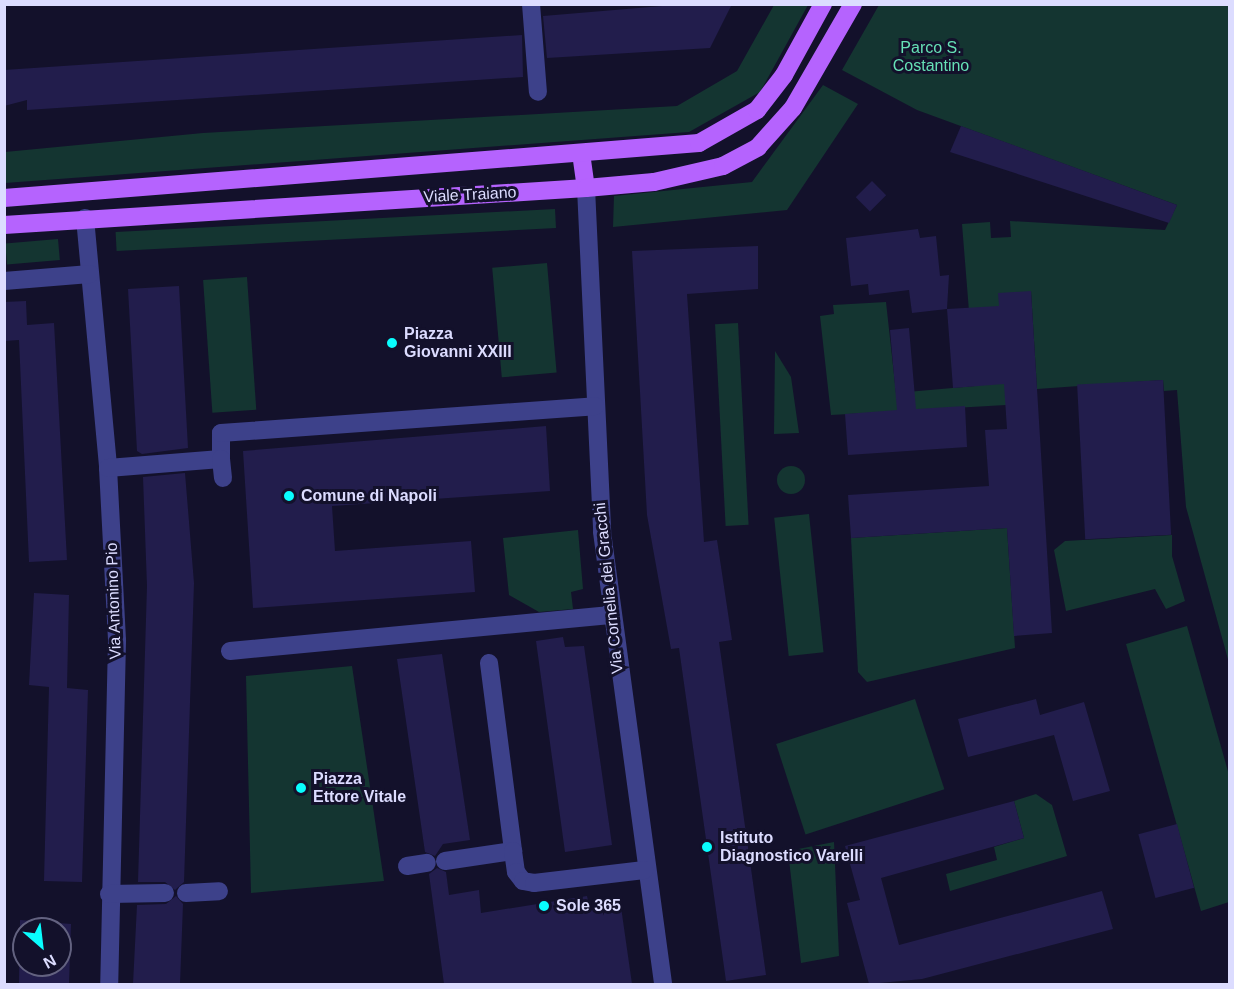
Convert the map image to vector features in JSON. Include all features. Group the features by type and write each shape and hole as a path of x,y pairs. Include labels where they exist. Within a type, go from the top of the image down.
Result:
{"main road":[{"name":"Viale Traiano","path":"4,198 699,143 730,128 757,110 784,75 824,4"},
{"name":"Viale Traiano","path":"4,225 85,218 585,188 654,182 723,166 758,147 793,108 853,4"},
{"path":"581,153 585,188"},
{"path":"82,191 85,218"}],"street":[{"path":"531,4 538,92"},
{"name":"Via Cornelia dei Gracchi","path":"585,188 595,406 610,615 644,870 663,984"},
{"name":"Via Antonino Pio","path":"85,218 108,468 117,641 109,984"},
{"path":"4,281 90,274"},
{"path":"223,478 221,434 595,406"},
{"path":"108,468 221,459"},
{"path":"230,651 610,615"},
{"path":"489,663 513,851 523,881 644,870"},
{"path":"407,866 513,851"},
{"path":"186,893 219,891"},
{"path":"110,894 165,893"}],"green space":[{"path":"774,5 808,5 760,92 689,132 5,183 5,152 203,133 677,106 737,71"},
{"name":"Parco S. Costantino","path":"879,5 1229,5 1229,663 1186,507 1177,390 1164,391 1163,380 1037,389 1031,291 1006,405 831,415 820,316 834,314 833,305 886,302 896,393 975,386 962,224 990,222 991,238 1011,237 1010,221 1165,230 1177,205 917,110 842,70"},
{"path":"823,85 858,104 787,210 613,227 614,196 752,182"},
{"path":"555,209 556,228 117,251 116,232"},
{"path":"58,239 60,260 7,265 5,244"},
{"path":"547,263 557,373 502,377 492,268"},
{"path":"247,277 256,410 212,413 203,280"},
{"path":"738,323 749,525 726,526 715,324"},
{"path":"775,351 791,377 799,433 774,434"},
{"path":"791,466 801,470 805,480 801,490 791,494 781,490 777,480 781,470"},
{"path":"809,514 824,652 789,656 774,518"},
{"path":"1007,528 1015,648 867,682 858,672 851,538"},
{"path":"578,530 583,589 571,592 573,609 539,612 509,595 503,538"},
{"path":"1172,535 1172,556 1185,601 1166,609 1155,589 1066,611 1054,550 1065,541"},
{"path":"1187,626 1229,775 1229,902 1201,911 1126,644"},
{"path":"352,666 384,881 251,893 246,676"},
{"path":"915,699 944,789 806,834 776,744"},
{"path":"1036,794 1052,805 1067,856 950,891 946,874 997,860 994,847 1024,838 1014,801"},
{"path":"834,842 839,956 801,963 788,851"}],"building":[{"path":"686,4 732,4 710,48 547,58 543,16"},
{"path":"522,35 523,77 27,110 27,100 4,106 4,70"},
{"path":"961,126 1177,205 1169,223 950,152"},
{"path":"872,181 886,195 870,211 856,197"},
{"path":"918,229 920,238 936,236 940,276 949,275 947,309 912,313 909,290 869,295 868,284 851,286 846,238"},
{"path":"758,246 758,289 687,294 704,542 717,540 732,640 719,642 766,975 726,981 679,648 671,649 647,515 632,251"},
{"path":"179,286 188,448 142,454 137,451 128,289"},
{"path":"1031,291 1052,633 1014,636 1007,528 851,538 848,495 989,486 985,430 1007,429 1004,384 953,388 947,309 999,306 998,293"},
{"path":"26,301 27,325 54,323 67,560 29,562 19,340 4,341 4,302"},
{"path":"909,328 916,409 965,406 967,447 848,455 845,414 897,410 890,330"},
{"path":"1163,380 1171,535 1085,539 1077,385"},
{"path":"546,426 550,491 332,506 335,551 471,541 475,592 253,608 243,451"},
{"path":"185,473 194,583 184,882 175,890 165,882 138,882 147,586 143,477"},
{"path":"34,593 69,595 67,688 88,690 82,882 44,881 49,687 29,685"},
{"path":"563,637 565,647 584,646 612,845 565,852 536,641"},
{"path":"442,654 470,840 443,844 435,856 425,852 397,659"},
{"path":"1036,699 1040,715 1084,702 1110,791 1073,801 1054,735 968,757 958,719"},
{"path":"1014,801 1024,838 881,878 899,945 1102,891 1113,929 922,979 869,984 847,903 860,900 845,846"},
{"path":"1177,824 1194,888 1155,898 1138,834"},
{"path":"437,868 446,872 449,895 479,890 481,913 587,896 589,905 620,900 632,984 444,984 429,874"},
{"path":"176,896 183,904 180,984 133,984 137,905 166,904"},
{"path":"19,977 69,977 69,984 19,984"}],"place":[{"name":"Piazza Giovanni XXIII","path":"392,343"},
{"name":"Comune di Napoli","path":"289,496"},
{"name":"Piazza Ettore Vitale","path":"301,788"},
{"name":"Istituto Diagnostico Varelli","path":"707,847"},
{"name":"Sole 365","path":"544,906"}]}
